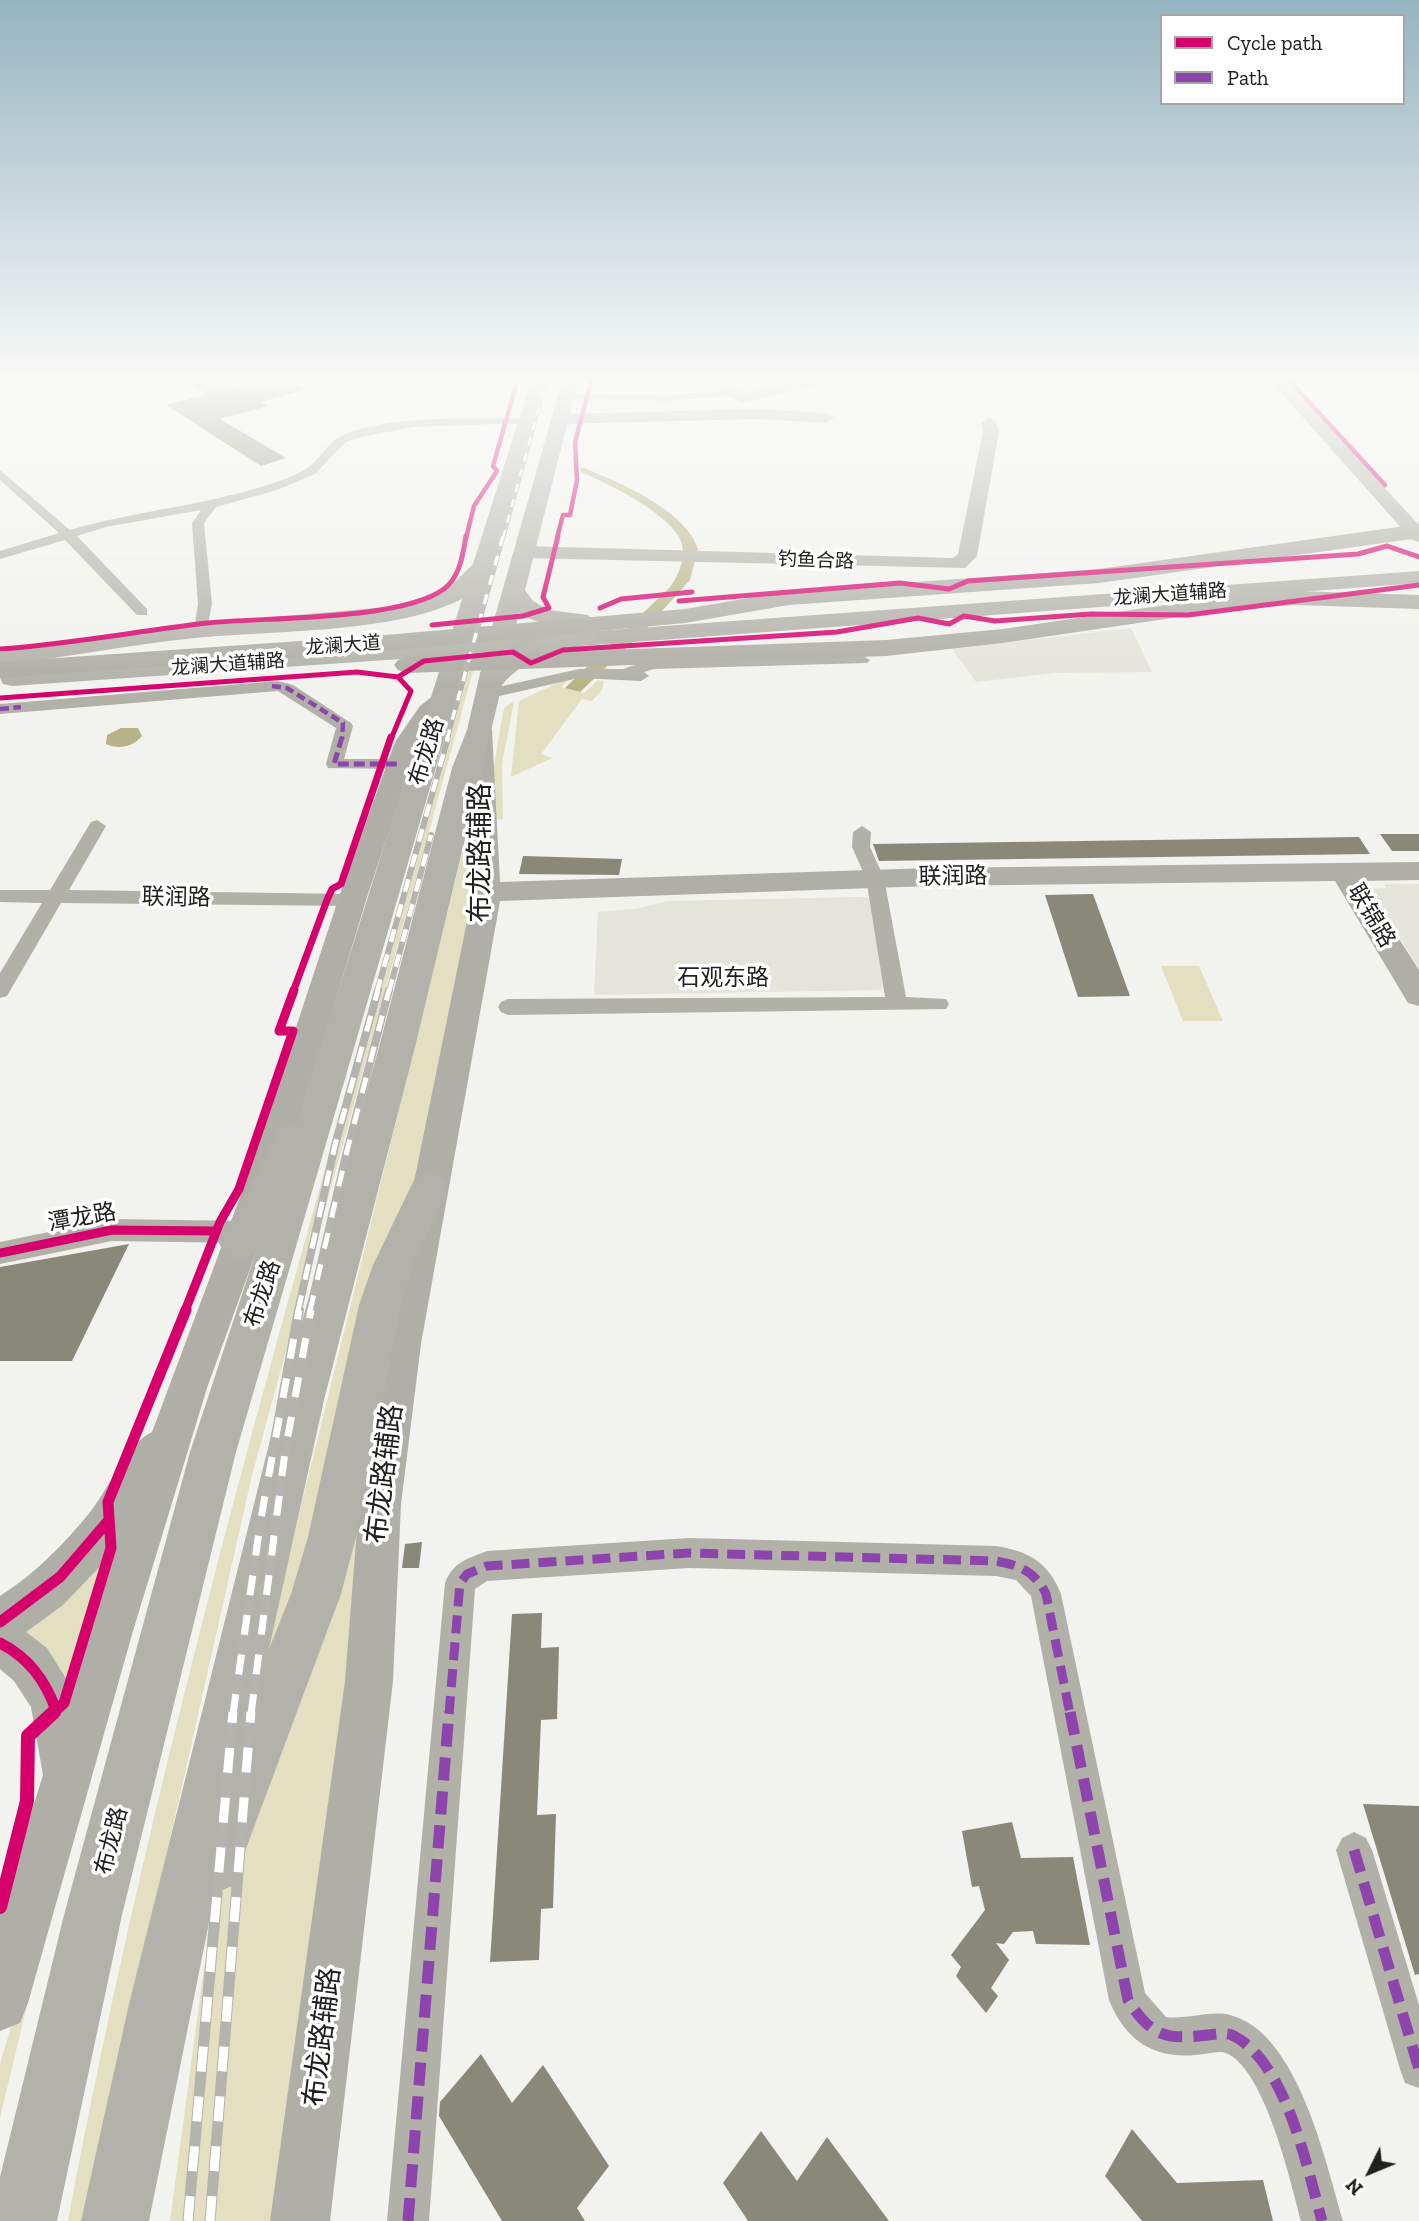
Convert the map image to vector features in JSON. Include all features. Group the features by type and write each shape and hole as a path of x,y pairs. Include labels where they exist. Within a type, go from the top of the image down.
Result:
{"highway":[{"path":"2,669 201,637 453,624 923,571 1247,556 1419,533"},
{"name":"龙澜大道","path":"2,669 385,643 682,614 789,598 1100,576 1247,556"},
{"path":"0,691 440,663 874,649 1003,636 1233,602 1297,598 1416,579"},
{"name":"龙澜大道","path":"2,669 162,672 660,633 1078,626 1349,604 1416,579"}],"main road":[{"name":"布龙路","path":"116,2221 160,2004 302,1400 397,1047 455,730 462,640 508,482"},
{"name":"布龙路","path":"23,2221 93,1915 213,1452 333,1067 455,730 502,636 544,482"},
{"name":"钓鱼合路","path":"525,552 922,565 963,562 967,556 981,482"},
{"path":"1371,482 1419,533"},
{"path":"1384,482 1419,520"},
{"path":"201,637 418,609 458,592 481,576"},
{"path":"359,648 464,603 481,576"},
{"name":"龙澜大道辅路","path":"2,669 462,640 588,628 682,614 1416,579"},
{"path":"514,590 519,602 536,614 588,628"},
{"name":"龙澜大道辅路","path":"588,628 660,633 924,603"},
{"path":"0,2003 110,1631 187,1388 257,1200 352,900 455,730 498,672 522,654 588,628"},
{"path":"359,648 420,669 439,687 455,730"},
{"name":"龙澜大道辅路","path":"2,669 146,671 359,648"},
{"name":"布龙路辅路","path":"300,2221 369,1681 380,1504 401,1344 429,1189 473,982 487,892 455,730"},
{"name":"联润路","path":"487,892 875,878 1419,871"},
{"path":"241,1237 333,1067"},
{"path":"160,2004 316,1594 332,1537 380,1305 393,1265 429,1189"},
{"path":"0,1622 37,1597 93,1542 147,1466 187,1388"},
{"path":"0,1643 16,1651 30,1664 51,1695 63,1731 62,1800"}],"street":[{"path":"9,482 68,535 142,612"},
{"path":"0,555 113,522 212,504 288,482"},
{"path":"201,637 205,604 198,523 212,504"},
{"path":"626,673 652,664 862,660"},
{"path":"136,698 146,671"},
{"path":"0,709 284,687 345,726 334,764 455,730 576,672 643,676"},
{"path":"0,991 97,826"},
{"path":"862,832 861,847 875,878 897,1004"},
{"name":"联锦路","path":"1344,873 1419,995"},
{"name":"联润路","path":"0,896 352,900"},
{"name":"石观东路","path":"508,1007 939,1003"},
{"name":"潭龙路","path":"0,1253 126,1229 241,1237"},
{"path":"408,2221 460,1583 467,1574 487,1566 689,1553 996,1561 1021,1566 1033,1573 1041,1582 1049,1605 1128,2000 1152,2034 1170,2039 1225,2033 1236,2036 1255,2053 1282,2094 1322,2221"},
{"path":"1354,1850 1419,2069"}],"shaded area":[{"path":"601,482 616,482 665,510 691,535 698,549 690,580 642,633 580,692 565,688 670,587 680,569 683,556 682,543 671,527 661,517"},
{"path":"1131,628 1152,672 1054,673 976,682 952,649"},
{"path":"469,664 475,664 252,1475 84,2221 68,2221 108,2024 200,1632 304,1244"},
{"path":"568,680 561,687 584,693 598,680 604,681 602,690 592,701 582,699 541,754 552,758 511,777 519,701"},
{"path":"514,701 502,764 503,819 493,820 493,771 503,713 504,708"},
{"path":"121,728 138,728 142,736 125,746 106,744 107,735"},
{"path":"476,797 474,920 431,1128 254,1728 273,1627 302,1502"},
{"path":"1384,884 1419,884 1419,968 1369,889 1386,888"},
{"path":"870,898 883,986 879,990 594,995 598,912 635,909 668,901"},
{"path":"1161,966 1199,966 1223,1021 1183,1021"},
{"path":"392,1312 277,2221 170,2221 204,1968 231,1856"},
{"path":"120,1537 70,1709 7,1635"},
{"path":"151,1556 27,2005 0,2118 0,2064"}],"building":[{"path":"1380,834 1419,834 1419,851 1392,851"},
{"path":"1359,837 1370,854 879,861 873,844"},
{"path":"523,856 622,859 619,875 519,874"},
{"path":"1093,894 1130,996 1078,997 1045,895"},
{"path":"129,1244 72,1361 0,1361 0,1267"},
{"path":"422,1542 419,1568 402,1568 405,1544"},
{"path":"542,1613 541,1648 559,1647 557,1719 541,1720 537,1815 556,1814 553,1908 541,1909 539,1960 490,1962 512,1614"},
{"path":"1363,1804 1419,1806 1419,1974 1415,1975"},
{"path":"1012,1822 1021,1858 1073,1857 1090,1945 1036,1944 1033,1931 1013,1932 1004,1944 996,1943 1009,1960 991,1988 998,1996 986,2013 956,1976 961,1967 951,1955 985,1910 979,1886 972,1887 962,1831"},
{"path":"481,2054 512,2103 543,2065 609,2166 577,2208 585,2221 502,2221 439,2116 440,2102"},
{"path":"1132,2129 1177,2183 1263,2180 1273,2221 1142,2221 1105,2176"},
{"path":"761,2131 797,2181 827,2137 889,2221 748,2221 723,2183"}],"railway":[{"path":"503,538 518,482"},
{"path":"447,739 503,536"},
{"path":"377,992 448,737"},
{"path":"389,992 431,835"},
{"path":"298,1311 335,1145 378,990"},
{"path":"310,1311 347,1151 389,990"},
{"path":"233,1714 261,1518 299,1310"},
{"path":"251,1714 285,1452 311,1310"},
{"path":"188,2221 233,1712"},
{"path":"210,2221 251,1712"}],"marked path":[{"path":"272,686 287,688 343,723 345,728 334,764 399,764"},
{"path":"0,709 21,707"},
{"path":"408,2221 460,1583 467,1574 487,1566 689,1553 996,1561 1020,1566 1038,1579 1046,1594 1128,2000 1144,2023 1160,2034 1169,2037 1227,2034 1250,2047 1279,2090 1300,2147 1322,2221"},
{"path":"1354,1850 1419,2069"}],"cycle path":[{"path":"0,649 210,623 368,611 426,598 444,589 458,572 470,516 492,482"},
{"path":"432,625 523,616 549,608 543,597 563,515 570,515 577,482"},
{"path":"1382,482 1385,485"},
{"path":"679,601 900,583 949,589 968,581 1358,554 1387,546 1419,557"},
{"path":"398,677 424,661 513,652 531,663 563,650 837,632 918,618 949,624 964,616 1011,621 1091,614 1155,617 1188,615 1419,585"},
{"path":"600,608 621,599 692,592"},
{"path":"0,698 357,672 398,677 411,691 380,764 376,785 341,884 332,889 327,900 279,1031 293,1031 239,1189 220,1222 125,1466 108,1502 111,1548 64,1703 28,1736 30,1758 27,1801 19,1844 0,1907"},
{"path":"0,1253 112,1230 214,1231"},
{"path":"0,1622 31,1602 60,1577 109,1520"},
{"path":"0,1643 20,1655 36,1671 48,1689 56,1710"}]}
